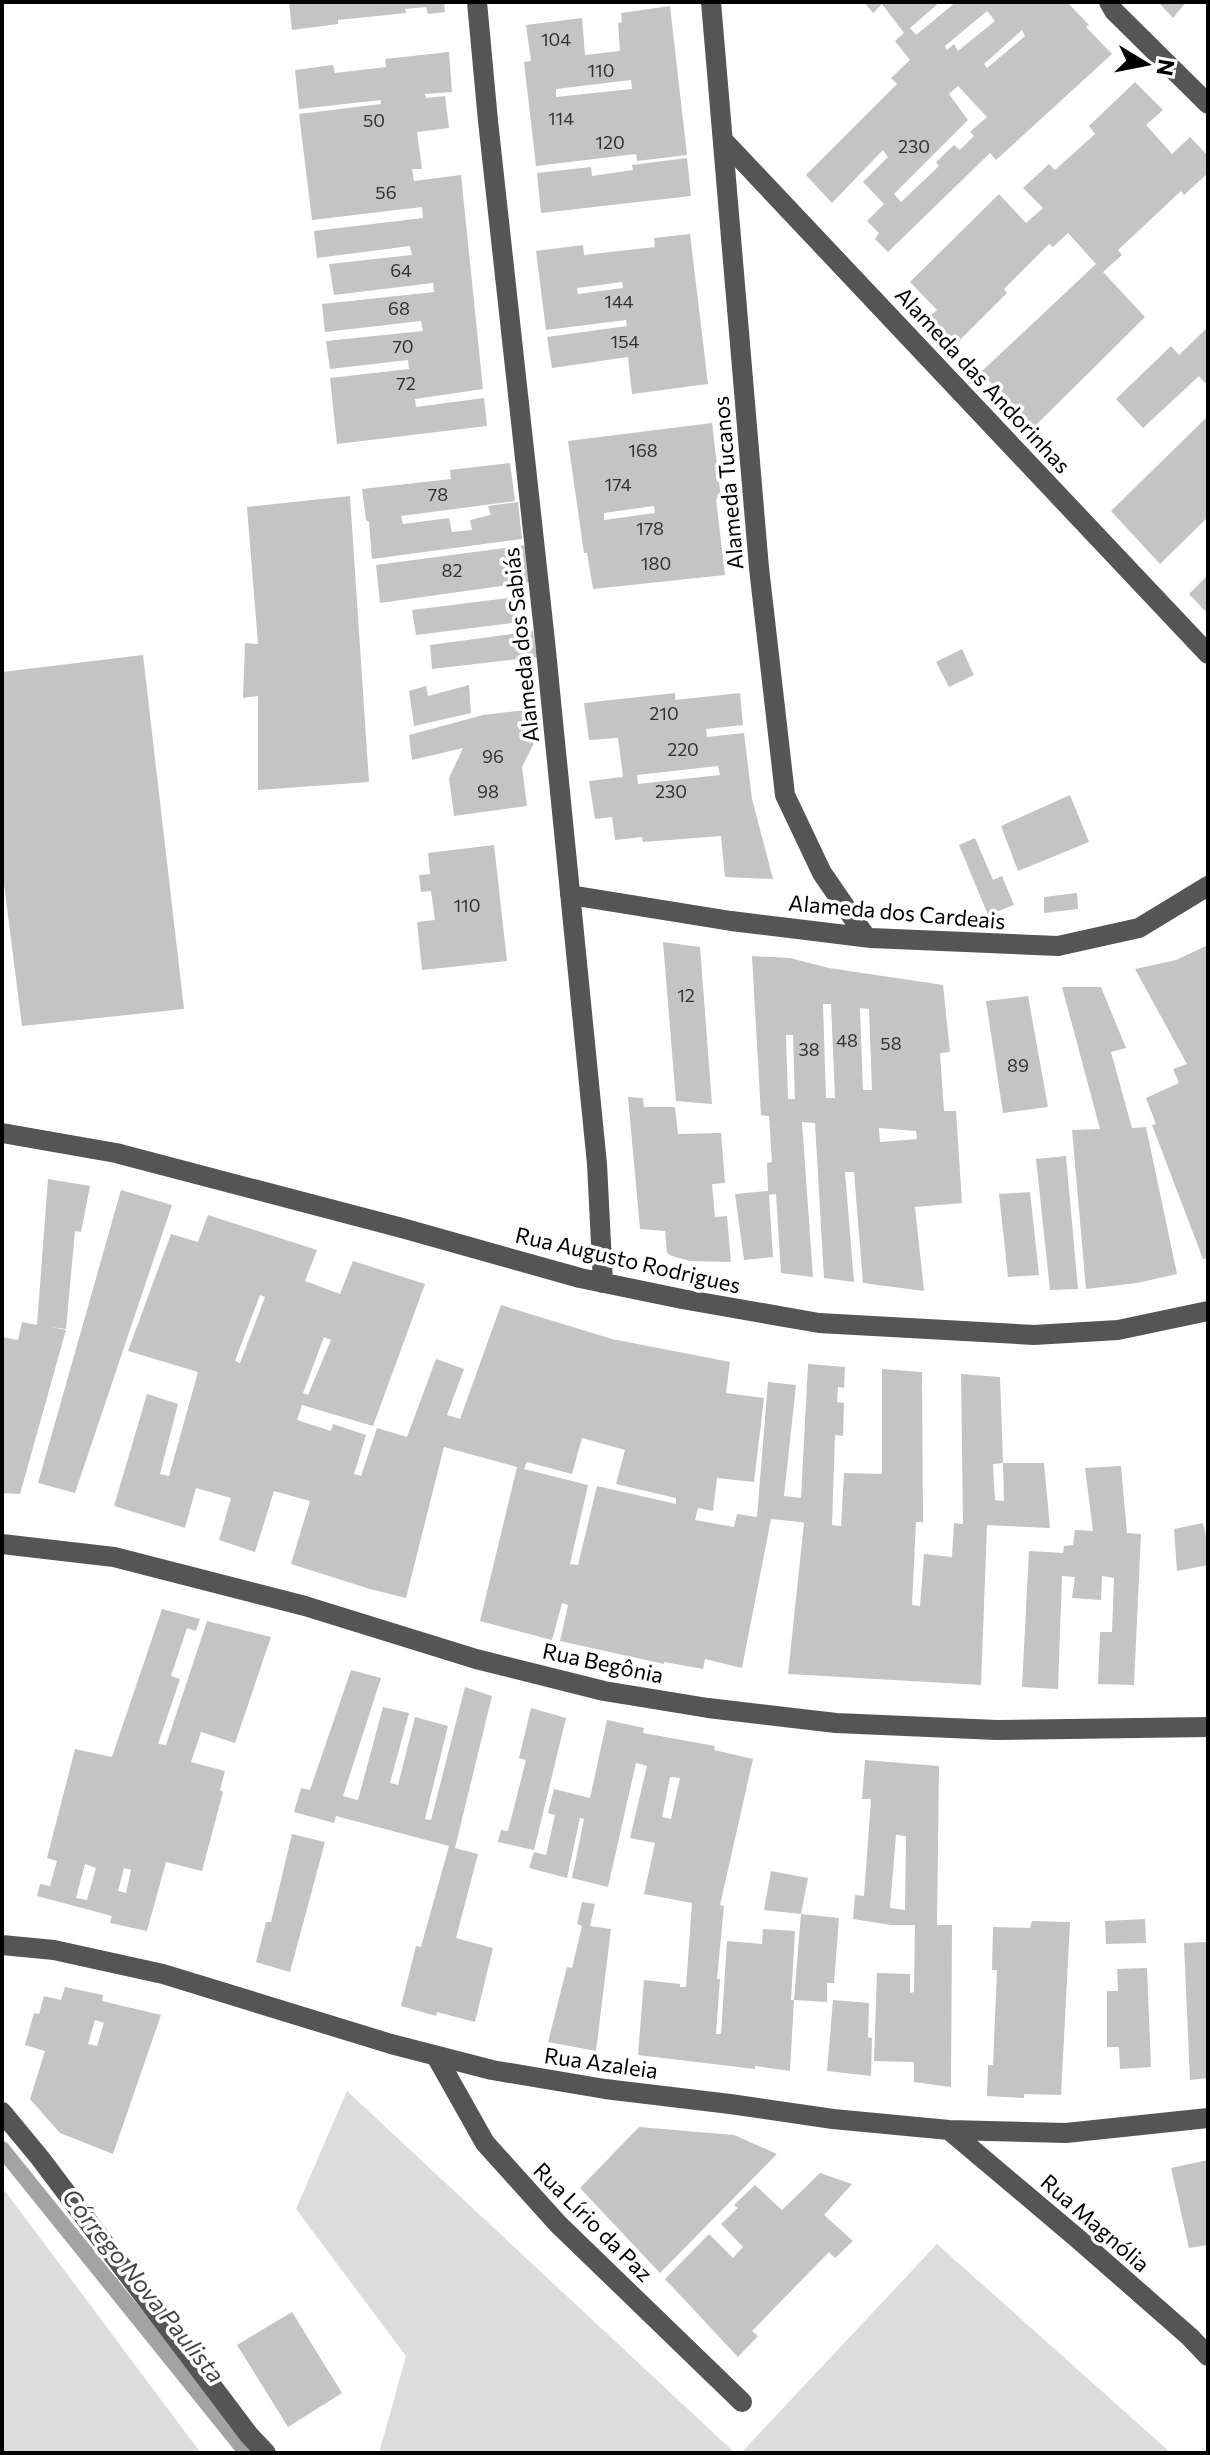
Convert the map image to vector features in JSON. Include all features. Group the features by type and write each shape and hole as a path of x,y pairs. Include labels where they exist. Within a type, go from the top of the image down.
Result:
{"street":[{"name":"Alameda dos Sabiás","path":"477,2 544,625 597,1164 603,1283"},
{"name":"Alameda Tucanos","path":"711,2 759,568 785,795 822,873 866,937"},
{"path":"1109,2 1114,11 1208,104"},
{"name":"Alameda das Andorinhas","path":"723,140 1208,654"},
{"name":"Alameda dos Cardeais","path":"570,895 731,921 866,937 1058,946 1139,928 1208,886"},
{"name":"Rua Augusto Rodrigues","path":"2,1133 116,1153 603,1283 819,1323 1034,1335 1118,1330 1208,1311"},
{"name":"Rua Begônia","path":"2,1544 114,1557 305,1606 476,1659 604,1691 708,1708 836,1723 997,1730 1208,1727"},
{"name":"Rua Azaleia","path":"2,1945 54,1950 163,1974 436,2056 492,2070 605,2089 949,2130 1066,2133 1208,2118"},
{"name":"Rua Lírio da Paz","path":"436,2056 485,2143 558,2224 742,2402"},
{"path":"2,2112 249,2435 266,2453"},
{"name":"Rua Magnólia","path":"949,2130 1077,2238 1208,2356"}],"shaded area":[{"path":"347,2091 735,2453 379,2453 406,2356 296,2209"},
{"path":"2,2187 200,2452 199,2453 2,2453"},
{"path":"937,2244 1171,2453 741,2453"}],"building":[{"path":"289,2 444,2 445,12 428,14 426,7 405,9 406,13 338,20 338,24 292,30"},
{"path":"864,2 940,2 910,28 916,35 956,2 1067,2 1112,54 996,160 990,153 888,252 875,239 879,233 867,221 884,204 863,182 888,157 883,150 832,203 806,175 897,84 891,78 910,60 895,41 904,33 882,4 873,13","holes":["987,11 995,21 958,51 954,44 947,50 945,46","1022,30 1025,36 987,68 984,64","958,86 987,117 970,132 974,136 960,150 954,145 936,162 939,166 901,202 894,194 968,120 949,94"]},
{"path":"1158,2 1186,2 1173,18"},
{"path":"670,6 687,155 637,161 636,154 536,166 524,62 531,61 526,25 582,18 585,55 620,51 618,23 622,22 621,13","holes":["631,80 632,89 556,97 556,89"]},
{"path":"449,52 452,92 425,94 426,98 445,96 449,128 417,132 422,169 412,169 414,181 461,175 483,389 415,399 416,407 484,398 487,426 337,444 330,378 409,369 408,360 330,369 326,341 423,331 421,321 325,332 322,304 434,292 433,283 334,295 329,264 412,255 410,246 317,258 314,231 423,218 422,207 312,220 299,114 381,104 381,100 299,109 295,70 333,65 335,73 386,67 385,59"},
{"path":"1135,82 1163,110 1146,125 1172,154 1190,137 1208,156 1208,173 1184,195 1181,191 1118,250 1122,255 1103,272 1145,317 1033,428 981,372 1096,264 1068,233 1053,247 1049,244 1004,289 1007,293 956,344 929,317 937,310 910,282 999,194 1026,223 1043,208 1023,188 1049,164 1055,170 1095,134 1089,126"},
{"path":"687,158 691,196 541,213 537,173 591,167 592,176 633,170 632,165"},
{"path":"690,234 708,384 632,394 628,357 552,368 547,337 627,326 626,320 546,330 536,251 583,245 584,255 655,247 654,238","holes":["622,282 623,288 578,294 577,288"]},
{"path":"1208,327 1208,381 1205,383 1199,376 1143,428 1116,399 1171,346 1179,355"},
{"path":"1208,416 1208,517 1160,564 1111,511"},
{"path":"712,423 721,498 716,499 725,575 593,589 587,553 584,553 568,441","holes":["654,506 655,513 604,520 604,513"]},
{"path":"510,463 515,501 401,516 403,524 449,518 452,532 472,530 470,520 491,515 488,506 518,502 522,539 372,559 362,489 451,479 450,470"},
{"path":"350,496 369,782 258,790 258,696 243,698 245,643 258,644 247,507"},
{"path":"526,545 529,582 380,603 376,565"},
{"path":"1208,575 1208,614 1189,594"},
{"path":"516,597 519,622 416,635 412,610"},
{"path":"533,631 537,657 432,669 430,645"},
{"path":"962,649 974,675 949,687 936,662"},
{"path":"143,655 184,1009 22,1026 2,868 2,672"},
{"path":"469,685 471,713 414,726 409,691 426,686 428,696"},
{"path":"675,693 675,700 740,693 743,725 706,729 707,737 744,733 752,799 773,879 725,877 721,836 643,842 642,837 615,840 612,817 595,819 589,781 623,777 618,738 589,740 584,703","holes":["718,766 720,775 638,784 637,775"]},
{"path":"534,709 537,737 522,767 527,806 454,816 449,778 463,748 412,760 409,735 483,715"},
{"path":"1070,795 1089,842 1018,871 1001,826"},
{"path":"975,838 993,880 1002,876 1014,905 988,915 959,845"},
{"path":"494,845 507,961 422,970 417,922 435,920 431,891 421,892 419,875 430,874 428,853"},
{"path":"1077,893 1078,909 1044,913 1044,897"},
{"path":"663,942 700,947 712,1104 676,1101"},
{"path":"1208,945 1208,1258 1203,1259 1152,1125 1156,1124 1146,1098 1179,1083 1173,1069 1187,1064 1135,969 1176,960"},
{"path":"752,956 790,958 829,968 943,985 950,1052 940,1053 944,1111 956,1111 962,1203 915,1207 924,1291 863,1283 854,1172 845,1172 854,1282 824,1278 815,1123 802,1122 813,1277 781,1273 776,1194 769,1195 773,1257 744,1260 735,1194 768,1191 767,1163 772,1162 769,1116 761,1115","holes":["823,1004 831,1004 835,1098 826,1098","860,1008 869,1009 872,1090 863,1090","786,1035 793,1035 795,1099 788,1099","879,1128 916,1131 917,1139 880,1142"]},
{"path":"1062,987 1101,987 1126,1048 1111,1052 1132,1128 1146,1127 1177,1274 1086,1289 1072,1130 1100,1129"},
{"path":"1028,996 1048,1107 1003,1113 986,1001"},
{"path":"628,1097 643,1098 644,1107 675,1107 678,1134 721,1133 725,1183 712,1184 715,1217 727,1216 731,1262 690,1261 672,1256 667,1253 665,1231 640,1229"},
{"path":"1066,1156 1078,1289 1050,1290 1036,1159"},
{"path":"48,1179 90,1186 81,1232 75,1231 66,1329 51,1327 66,1330 20,1494 2,1493 2,1337 18,1340 22,1322 37,1325"},
{"path":"121,1190 172,1205 75,1493 38,1483"},
{"path":"1030,1192 1039,1275 1008,1277 999,1194"},
{"path":"208,1215 317,1250 305,1281 340,1294 353,1261 425,1284 373,1426 302,1405 297,1420 331,1431 333,1424 366,1435 354,1474 361,1476 377,1428 407,1437 436,1359 464,1369 447,1415 460,1419 501,1305 612,1339 730,1362 726,1393 764,1398 754,1482 717,1478 713,1511 698,1508 695,1520 734,1527 737,1514 757,1517 768,1382 796,1385 784,1496 801,1498 808,1364 845,1367 844,1388 838,1387 837,1402 844,1403 843,1436 835,1435 832,1525 841,1526 844,1473 882,1474 882,1369 922,1372 923,1522 916,1522 912,1605 920,1606 924,1554 952,1557 954,1523 963,1524 961,1374 1000,1377 1003,1463 1044,1463 1050,1528 987,1525 981,1685 788,1674 804,1523 800,1522 771,1519 742,1668 705,1659 703,1669 664,1664 560,1641 568,1605 562,1603 552,1640 480,1621 517,1467 444,1447 406,1598 291,1564 310,1501 274,1491 255,1552 219,1540 231,1498 196,1488 185,1528 114,1506 147,1394 178,1404 160,1474 169,1476 198,1372 128,1351 171,1234 198,1242","holes":["260,1295 265,1297 240,1363 235,1361","324,1337 331,1340 308,1395 303,1393","582,1438 625,1450 616,1484 676,1498 676,1504 597,1486 578,1565 570,1564 588,1485 524,1469 527,1462 572,1474","1003,1463 1004,1501 995,1500 993,1464"]},
{"path":"1121,1466 1127,1533 1141,1534 1134,1685 1098,1684 1100,1632 1112,1632 1114,1578 1102,1576 1101,1600 1072,1598 1075,1577 1062,1576 1058,1689 1022,1687 1029,1551 1063,1553 1064,1546 1073,1545 1075,1530 1093,1531 1085,1468"},
{"path":"1203,1523 1208,1565 1177,1571 1174,1529"},
{"path":"162,1609 200,1619 196,1631 187,1628 171,1676 180,1679 158,1744 166,1745 207,1621 271,1637 235,1743 201,1732 191,1762 225,1771 220,1790 223,1792 202,1871 166,1862 147,1931 110,1923 112,1916 37,1896 40,1884 50,1886 57,1861 47,1858 75,1749 112,1757","holes":["85,1864 96,1868 87,1900 76,1898","124,1868 131,1870 126,1893 118,1891"]},
{"path":"351,1670 381,1678 343,1796 358,1800 383,1707 409,1713 390,1783 398,1785 415,1717 448,1726 425,1819 431,1820 465,1687 492,1696 455,1848 478,1854 456,1938 493,1948 475,2022 401,2006 416,1946 421,1947 449,1846 336,1816 334,1823 294,1812 301,1788 310,1790"},
{"path":"531,1708 566,1718 534,1850 498,1842 501,1830 508,1831 526,1760 519,1758"},
{"path":"607,1720 644,1728 643,1733 715,1746 714,1750 753,1759 720,1905 724,1906 717,1979 720,1979 716,2034 721,2034 727,1941 762,1944 763,1929 795,1931 790,2071 638,2055 644,1980 686,1987 692,1903 644,1894 655,1843 630,1838 647,1766 636,1763 608,1887 572,1878 584,1819 580,1818 567,1878 529,1868 534,1852 546,1855 555,1815 548,1813 554,1789 590,1798","holes":["670,1777 680,1778 671,1819 662,1817"]},
{"path":"865,1760 939,1766 937,1925 952,1925 951,2087 914,2082 914,2062 874,2061 877,1973 910,1974 910,1993 914,1992 915,1925 853,1919 855,1895 864,1896 871,1799 862,1799","holes":["896,1835 906,1836 905,1910 890,1908"]},
{"path":"292,1834 325,1842 290,1972 256,1962 266,1922 271,1922"},
{"path":"771,1871 808,1878 801,1914 764,1910"},
{"path":"582,1902 595,1904 590,1926 611,1929 596,2051 548,2042 567,1967 572,1968 582,1926 577,1924"},
{"path":"801,1914 839,1918 834,1983 827,1983 827,2002 794,2000"},
{"path":"1145,1919 1146,1943 1106,1944 1105,1921"},
{"path":"1032,1921 1070,1922 1061,2095 1024,2094 1024,2098 987,2096 988,2065 993,2065 997,1970 992,1970 993,1927 1030,1928"},
{"path":"1208,1942 1208,2078 1190,2080 1184,1943"},
{"path":"1147,1968 1151,2067 1120,2069 1119,2047 1107,2047 1107,1991 1118,1991 1117,1969"},
{"path":"65,1987 103,1995 102,2001 161,2015 113,2154 60,2133 30,2099 45,2051 25,2045 34,2013 39,2014 44,1996 61,2000","holes":["95,2020 104,2023 97,2046 88,2044"]},
{"path":"833,2000 869,2003 871,2076 827,2071"},
{"path":"639,2127 734,2135 777,2154 660,2273 580,2188"},
{"path":"1208,2160 1208,2245 1189,2248 1171,2168"},
{"path":"820,2173 852,2184 824,2215 853,2241 835,2258 829,2252 752,2331 758,2336 738,2357 665,2279 709,2234 733,2258 743,2247 721,2224 738,2208 734,2205 755,2185 782,2210"},
{"path":"292,2312 342,2393 288,2427 237,2345"}],"waterway":[{"name":"Córrego Nova Paulista","path":"2,2149 247,2453"}]}
